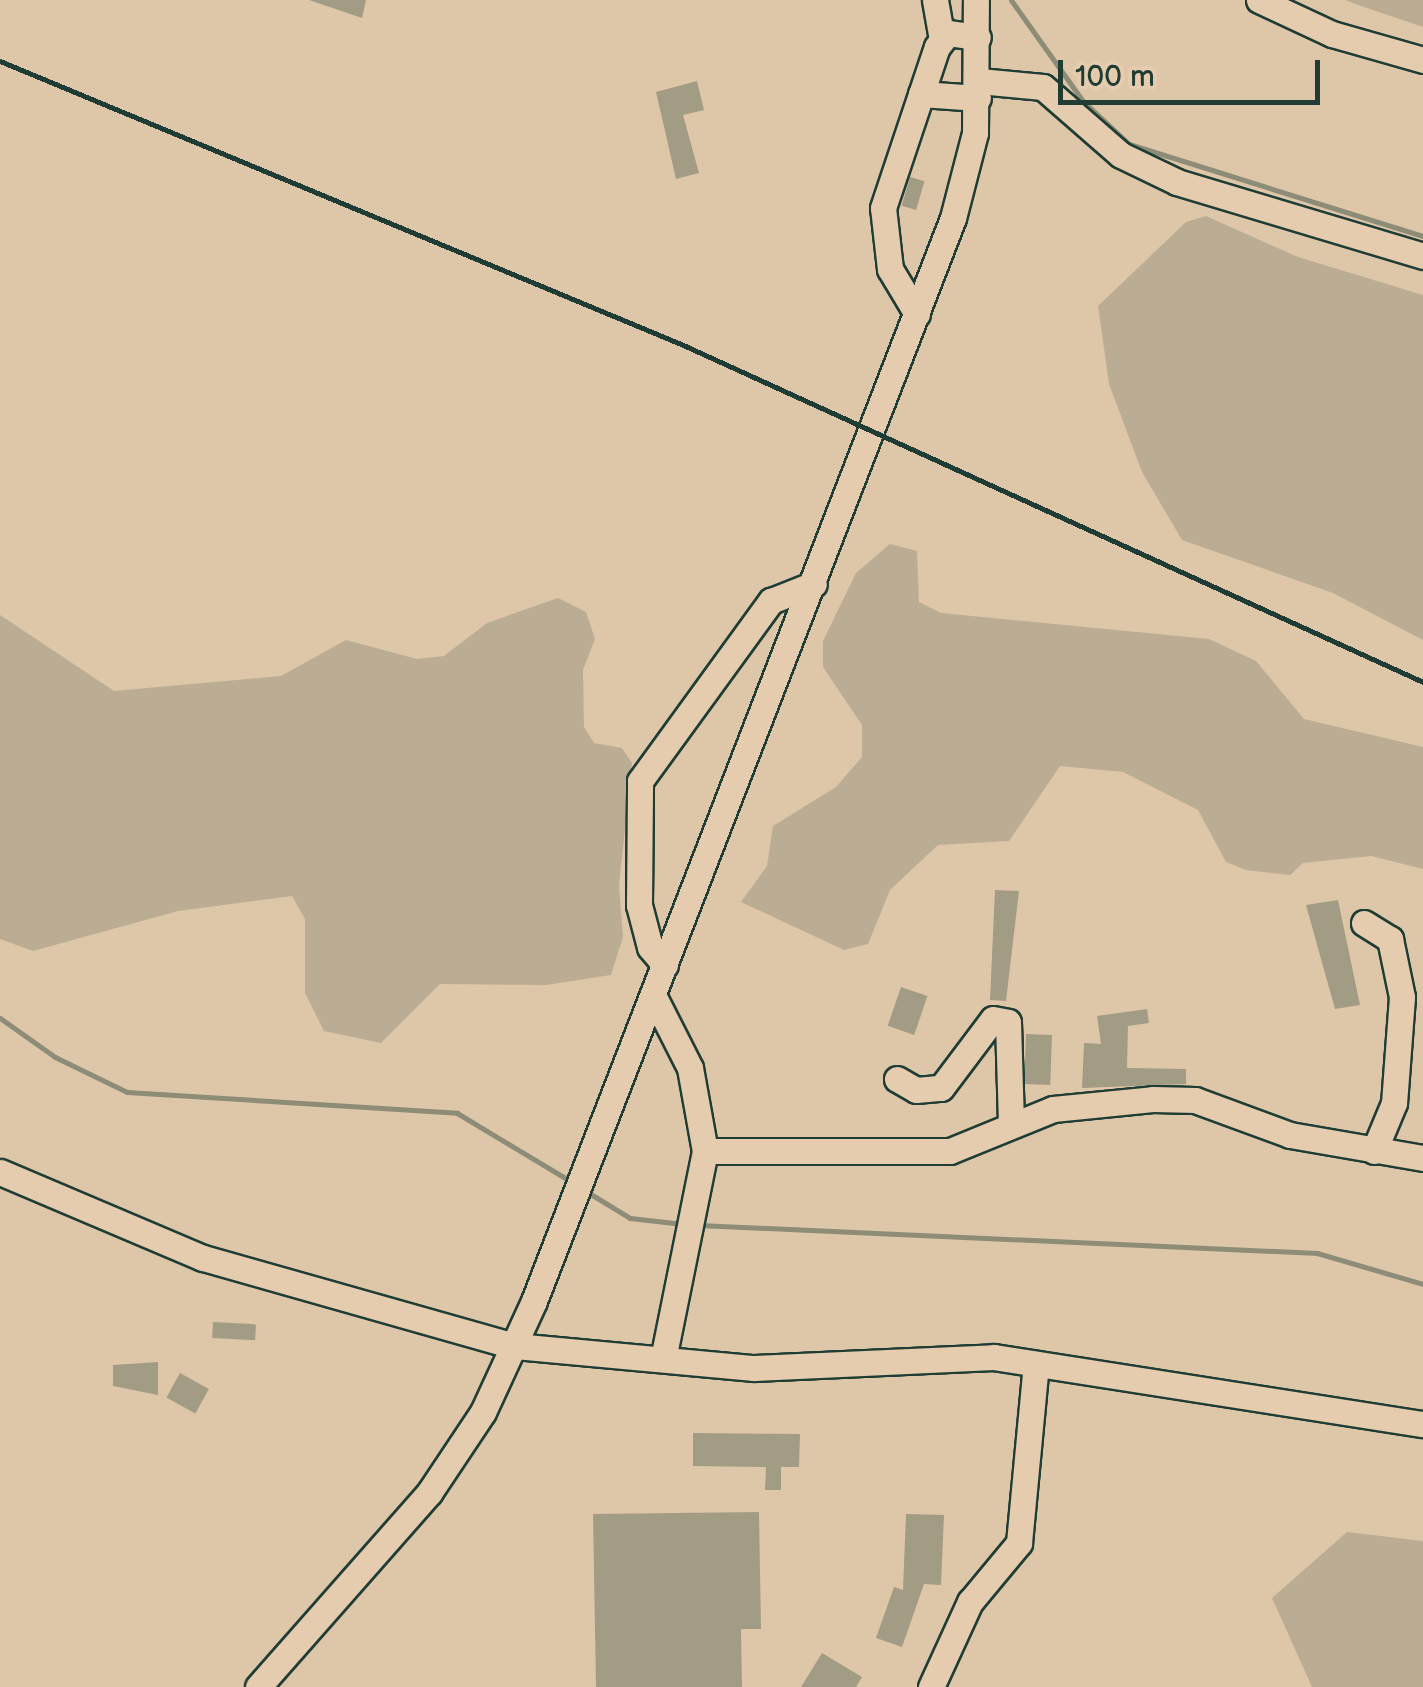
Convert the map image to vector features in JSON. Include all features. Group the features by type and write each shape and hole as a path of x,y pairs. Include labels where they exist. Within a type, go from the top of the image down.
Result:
{"street":[{"path":"917,314 890,269 883,208 942,38 935,0"},
{"path":"258,1687 429,1493 515,1346 814,584 968,174 978,90 976,0"},
{"path":"1259,0 1332,34 1423,60"},
{"path":"942,38 978,37"},
{"path":"921,94 1044,88 1121,156 1178,182 1423,256"},
{"path":"664,966 650,947 638,905 640,781 771,601 814,584"},
{"path":"1364,923 1390,940 1402,997 1394,1103 1374,1152"},
{"path":"652,995 690,1068 705,1150 663,1359"},
{"path":"897,1079 916,1090 941,1088 993,1019 1008,1022 1010,1125"},
{"path":"705,1150 950,1152 1010,1125 1087,1102 1194,1100 1290,1135 1423,1158"},
{"path":"0,1172 203,1258 515,1346 754,1368 994,1356 1423,1424"},
{"path":"931,1687 970,1602 1019,1542 1036,1364"}],"shaded area":[{"path":"1346,0 1423,0 1423,27 1355,4"},
{"path":"1206,216 1298,257 1423,295 1423,640 1333,593 1182,540 1142,472 1109,384 1098,306 1186,222"},
{"path":"890,544 917,551 919,602 941,613 1209,639 1256,661 1304,719 1423,747 1423,869 1371,856 1303,863 1290,875 1246,870 1226,862 1198,810 1123,772 1060,766 1009,841 938,845 890,890 868,944 844,950 741,902 767,866 773,826 836,787 862,757 862,725 823,667 823,641 856,573"},
{"path":"558,598 586,612 595,639 583,670 584,727 594,743 622,748 632,763 619,885 623,937 611,975 546,985 440,984 381,1043 324,1031 305,993 305,919 292,896 178,911 33,951 0,939 0,615 114,691 281,676 346,640 417,659 444,656 487,623"},
{"path":"1347,1532 1423,1541 1423,1687 1312,1687 1272,1598"}],"building":[{"path":"309,0 366,0 362,18"},
{"path":"697,81 704,110 683,115 699,173 676,179 656,92"},
{"path":"910,177 924,181 916,210 902,206"},
{"path":"995,890 1019,891 1006,1001 990,1000"},
{"path":"1338,900 1360,1005 1335,1009 1306,905"},
{"path":"901,987 927,996 914,1035 888,1026"},
{"path":"1147,1009 1149,1023 1128,1026 1127,1068 1186,1069 1186,1084 1082,1088 1084,1043 1101,1044 1097,1016"},
{"path":"1026,1034 1052,1035 1050,1085 1024,1084"},
{"path":"213,1322 256,1324 255,1340 212,1338"},
{"path":"158,1362 158,1395 113,1386 113,1365"},
{"path":"180,1373 209,1389 195,1413 166,1397"},
{"path":"693,1433 800,1434 799,1467 781,1467 781,1490 765,1490 766,1467 693,1466"},
{"path":"759,1512 761,1629 741,1629 742,1687 596,1687 593,1514"},
{"path":"906,1514 944,1515 941,1585 924,1584 902,1647 876,1638 894,1587 903,1590"},
{"path":"822,1653 862,1677 856,1687 801,1687"}],"waterway":[{"path":"1011,0 1082,100 1129,144 1423,236"},
{"path":"0,1018 55,1057 127,1092 457,1113 570,1181"},
{"path":"584,1190 630,1218 683,1224"},
{"path":"699,1225 1317,1253 1423,1284"}],"railway":[{"path":"0,61 681,344 1423,682"}]}
